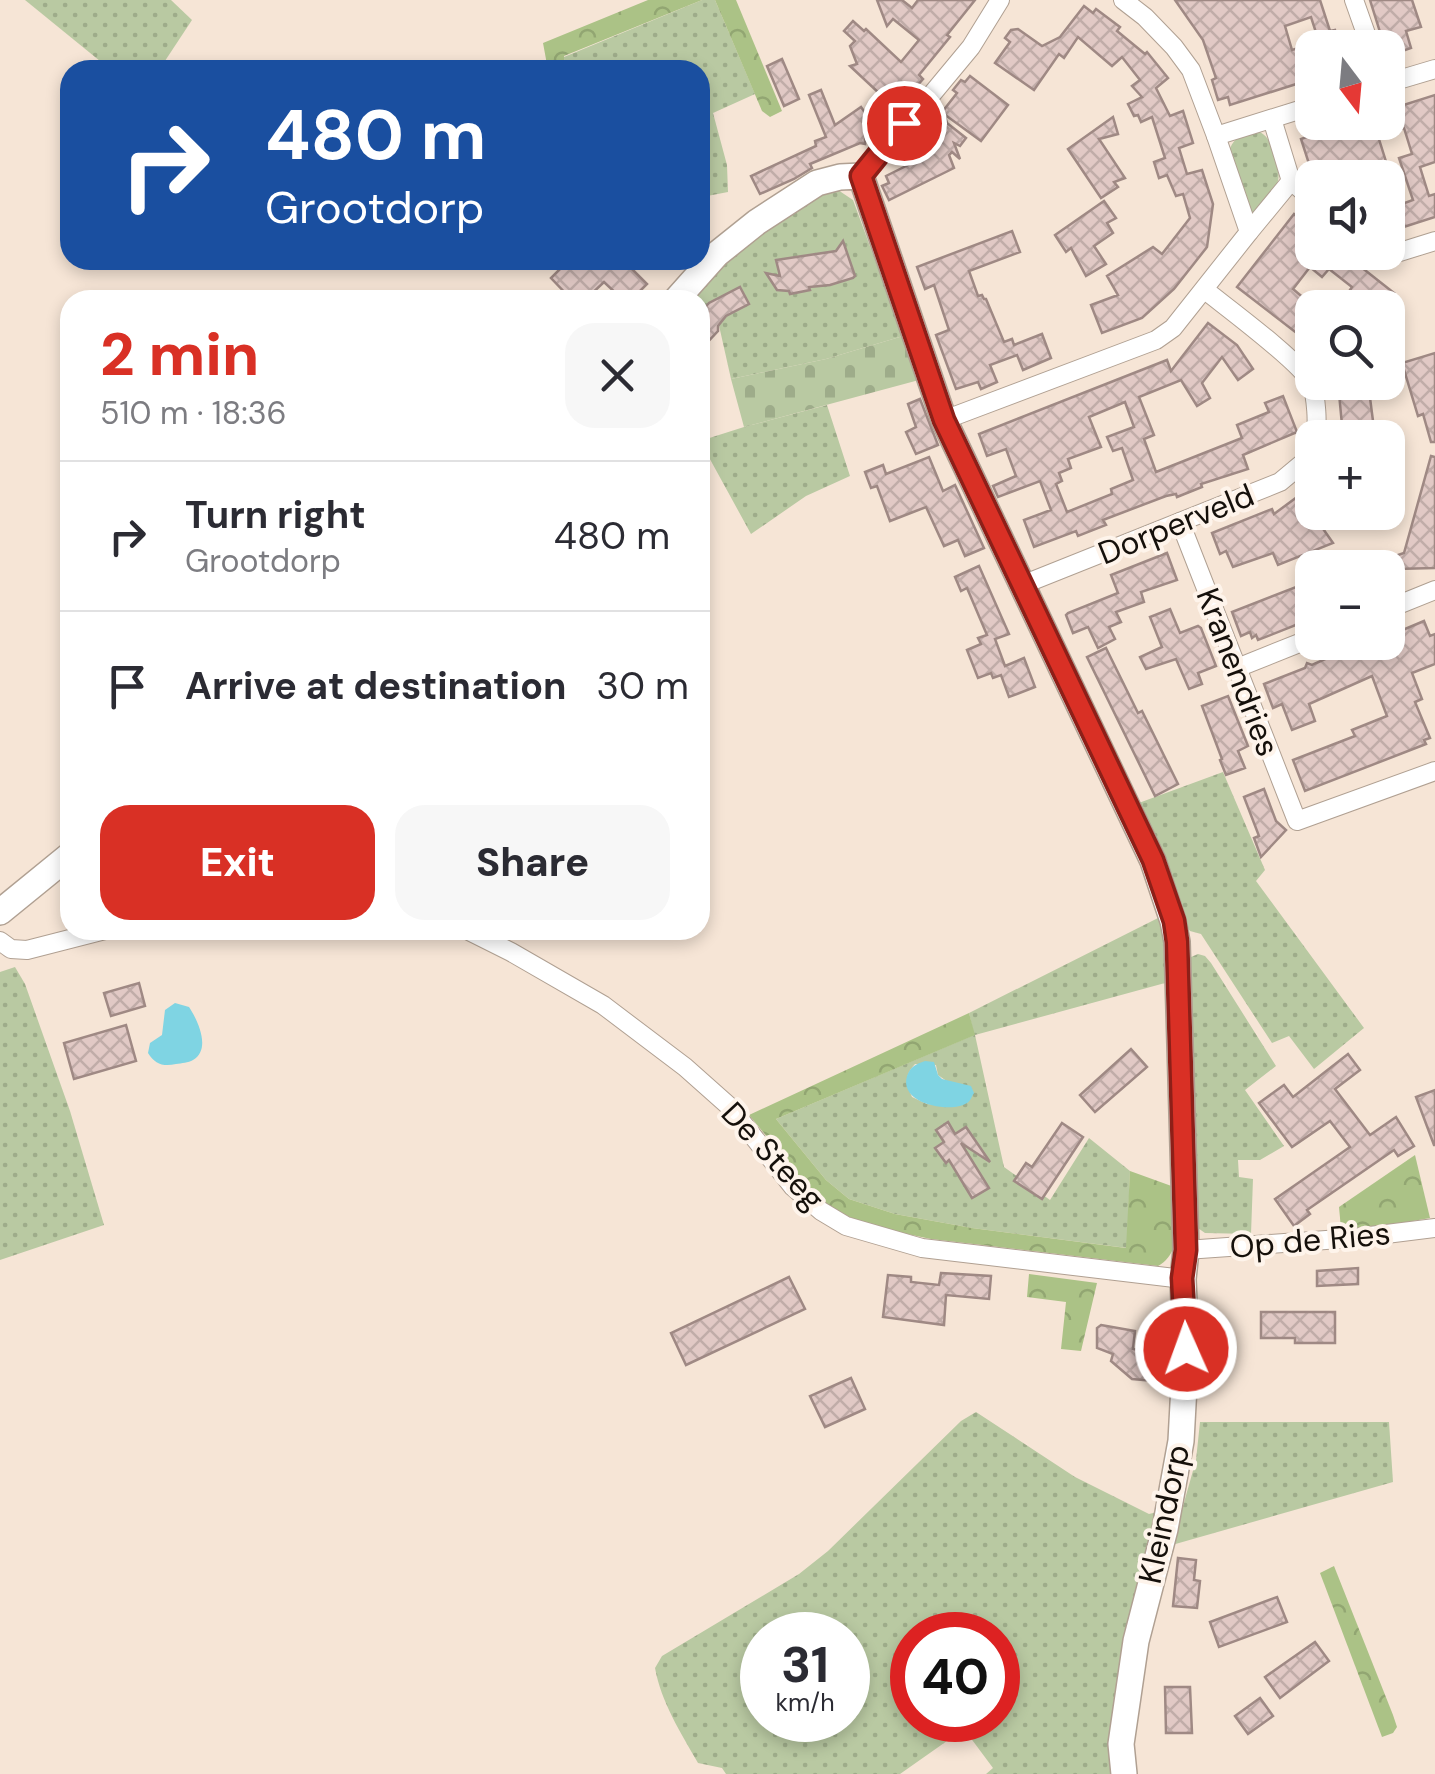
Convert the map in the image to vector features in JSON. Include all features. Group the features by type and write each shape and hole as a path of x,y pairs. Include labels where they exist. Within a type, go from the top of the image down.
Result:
{"street":[{"path":"710,263 757,222 817,183 861,176 971,47 1000,0"},
{"path":"1124,0 1146,17 1190,70 1249,232"},
{"path":"1354,0 1364,30"},
{"path":"1405,78 1435,69"},
{"path":"1216,136 1295,111"},
{"path":"1272,118 1295,184"},
{"name":"Kleindorp","path":"861,176 944,420 1153,860 1174,921 1186,1250 1182,1278 1186,1349 1181,1441 1166,1529 1136,1642 1122,1744 1124,1774"},
{"path":"944,420 1156,340 1173,328 1291,181"},
{"path":"1405,251 1435,242"},
{"path":"685,290 703,270"},
{"name":"Dorperveld","path":"1205,290 1296,366 1311,384 1317,420"},
{"name":"Dorperveld","path":"1022,585 1280,482 1295,470"},
{"name":"Kranendries","path":"1180,522 1296,822 1435,771"},
{"path":"1405,602 1435,590"},
{"path":"1237,668 1295,645"},
{"path":"0,912 60,864"},
{"path":"0,942 11,949 26,950 66,940"},
{"name":"De Steeg","path":"487,940 604,1004 685,1068 730,1106 793,1187 846,1226 922,1248 1182,1278"},
{"name":"Op de Ries","path":"1186,1250 1435,1228"}],"green space":[{"path":"25,0 171,0 192,20 166,60 99,60"},
{"path":"648,0 702,0 564,56 564,60 546,60 543,43"},
{"path":"702,0 715,0 755,94 713,113 727,165 728,192 710,195 710,60 564,57"},
{"path":"715,0 736,0 782,111 770,117 762,111"},
{"path":"1258,131 1270,144 1278,179 1269,196 1251,214 1229,152 1236,139"},
{"path":"838,190 853,200 903,336 826,359 731,379 718,321 710,313 710,290 702,290 758,237 823,195"},
{"path":"903,336 919,380 744,427 731,379 826,359"},
{"path":"827,405 850,476 806,496 751,534 710,459 710,438"},
{"path":"1223,772 1265,870 1256,881 1364,1028 1314,1069 1289,1036 1272,1043 1201,934 1190,931 1181,920 1136,804"},
{"path":"1162,916 1165,983 975,1035 1004,1167 1050,1200 1089,1138 1130,1171 1127,1248 972,1228 895,1214 849,1199 826,1180 776,1119 974,1035 969,1013","holes":["915,1064 936,1065 938,1075 948,1082 955,1106 927,1104 912,1097 907,1080 911,1068"]},
{"path":"1198,954 1211,963 1276,1066 1245,1090 1284,1146 1260,1160 1238,1160 1239,1177 1253,1179 1251,1234 1205,1233 1195,1226 1186,964"},
{"path":"15,967 25,984 70,1111 104,1225 0,1260 0,972"},
{"path":"969,1013 975,1035 776,1119 826,1180 849,1199 895,1214 972,1228 1126,1248 1130,1171 1177,1188 1177,1232 1166,1260 1158,1266 931,1239 869,1226 817,1198 749,1115"},
{"path":"1415,1155 1430,1218 1341,1229 1339,1207"},
{"path":"1029,1274 1097,1283 1081,1351 1061,1349 1066,1302 1027,1297"},
{"path":"976,1412 1075,1477 1149,1514 1157,1512 1117,1774 986,1774 993,1768 974,1742 1020,1742 1020,1612 890,1612 890,1742 946,1742 900,1774 726,1774 722,1768 698,1763 662,1693 655,1668 662,1656 799,1574 828,1551 961,1421"},
{"path":"1200,1422 1389,1422 1393,1482 1172,1545 1196,1460"},
{"path":"1334,1566 1397,1727 1382,1737 1320,1573"}],"water":[{"path":"175,1003 189,1007 192,1012 199,1026 202,1049 191,1061 163,1065 148,1053 150,1043 162,1035 165,1010"},
{"path":"934,1062 942,1079 971,1086 974,1093 969,1101 946,1107 916,1099 906,1085 907,1076 914,1066"}],"building":[{"path":"877,0 902,0 912,8 918,0 975,0 919,75 923,79 896,109 850,66 857,64 850,46 855,41 844,31 853,21 901,62 919,40 893,19 887,26"},
{"path":"1175,0 1320,0 1330,30 1315,30 1311,17 1285,26 1292,50 1295,49 1295,84 1230,105 1228,97 1218,100 1212,80 1216,78 1203,40"},
{"path":"1370,0 1412,0 1421,27 1406,31 1411,48 1405,50 1405,30 1379,30"},
{"path":"1084,6 1093,13 1096,9 1120,27 1117,31 1147,52 1168,78 1156,88 1170,116 1183,111 1193,143 1179,148 1187,174 1202,170 1213,204 1207,247 1174,289 1142,318 1102,333 1091,305 1118,295 1107,276 1153,247 1162,254 1190,218 1183,194 1176,196 1167,175 1159,178 1154,162 1165,158 1152,117 1141,122 1128,104 1142,97 1132,86 1140,80 1122,57 1112,66 1078,37 1064,58 1059,54 1034,90 995,63 1010,42 1005,38 1011,30 1018,29 1042,46 1060,37"},
{"path":"782,59 799,99 784,106 767,66"},
{"path":"970,76 1008,105 981,141 944,114 947,123 966,138 960,146 954,143 960,159 952,152 949,155 954,168 889,200 882,186 889,183 886,176 908,165 903,155 935,140 926,133 931,127 927,124 933,116 939,116 957,93 953,90 961,80 965,82"},
{"path":"821,90 835,125 861,107 878,131 865,139 865,144 810,164 812,168 794,179 760,194 751,176 816,146 815,141 826,137 809,95"},
{"path":"1435,95 1435,162 1420,167 1429,196 1435,194 1435,217 1405,227 1405,203 1413,200 1405,176 1405,160 1399,158 1412,154 1405,131 1405,105"},
{"path":"1113,117 1118,134 1099,139 1125,178 1114,182 1118,187 1101,198 1068,149"},
{"path":"1301,140 1379,140 1386,160 1308,160"},
{"path":"1104,201 1116,218 1107,223 1113,233 1094,246 1106,264 1086,276 1071,248 1066,252 1055,235"},
{"path":"1294,214 1295,270 1308,270 1293,289 1295,332 1237,287"},
{"path":"1012,231 1020,252 969,271 1004,342 1012,339 1014,345 1042,334 1051,358 1023,370 1017,355 990,365 997,382 981,389 978,382 956,389 936,335 949,330 934,285 925,289 917,267"},
{"path":"843,241 853,278 790,294 777,290 766,273 780,276 776,260 836,251"},
{"path":"559,270 633,270 647,284 641,290 612,290 604,282 596,290 562,290 551,278"},
{"path":"1330,270 1365,270 1390,290 1350,290 1352,287"},
{"path":"740,287 749,304 726,316 710,339 710,302"},
{"path":"1208,323 1237,345 1253,369 1238,380 1222,357 1202,383 1210,398 1197,406 1181,380 1139,397 1154,435 1144,439 1156,472 1242,438 1237,425 1269,412 1265,403 1283,396 1295,433 1243,455 1248,469 1103,520 1106,525 1078,536 1076,531 1034,547 1024,520 1051,510 1040,481 998,497 993,486 1016,476 1006,449 987,456 979,434 1167,360 1171,371","holes":["1125,402 1134,427 1107,437 1113,451 1122,448 1133,480 1111,489 1112,494 1067,512 1056,484 1062,481 1059,473 1071,468 1068,459 1101,447 1089,417"]},
{"path":"1435,353 1435,442 1431,442 1423,414 1418,416 1405,362"},
{"path":"920,399 938,445 916,454 906,432 916,427 908,404"},
{"path":"1340,400 1370,400 1373,420 1342,420"},
{"path":"1431,456 1435,457 1435,568 1405,569 1405,550"},
{"path":"929,457 943,491 955,485 984,548 965,556 958,540 944,546 926,507 890,521 877,486 871,488 865,472 883,465 886,474"},
{"path":"1295,499 1295,530 1324,530 1333,543 1316,550 1295,550 1295,558 1278,565 1273,553 1233,567 1226,551 1220,554 1212,533 1272,509 1274,514"},
{"path":"1167,553 1177,580 1141,592 1144,602 1116,612 1121,622 1109,627 1115,639 1098,648 1088,627 1073,633 1068,613 1118,593 1111,575"},
{"path":"979,566 1009,634 995,639 1005,666 1024,658 1035,687 1009,697 1001,675 993,678 991,673 978,678 967,650 981,644 978,638 987,635 967,588 961,591 955,577"},
{"path":"1295,587 1295,625 1258,640 1250,632 1241,636 1232,612"},
{"path":"1170,609 1180,633 1201,628 1216,666 1198,673 1202,684 1189,689 1176,659 1146,669 1140,657 1162,647 1150,617"},
{"path":"1424,621 1430,636 1435,634 1435,664 1412,673 1422,699 1415,702 1430,738 1424,740 1426,744 1305,791 1293,760 1355,736 1352,730 1387,716 1372,676 1309,704 1315,721 1292,730 1282,704 1273,708 1264,684 1305,668 1307,663 1323,660 1405,660 1405,629"},
{"path":"1106,648 1178,784 1155,796 1087,657"},
{"path":"1228,696 1248,746 1238,751 1245,768 1226,775 1202,706"},
{"path":"1264,789 1276,821 1286,830 1261,857 1254,838 1259,836 1244,797"},
{"path":"139,983 145,1006 111,1016 104,993"},
{"path":"126,1025 136,1061 74,1079 64,1043"},
{"path":"1131,1049 1147,1067 1095,1112 1080,1095"},
{"path":"1348,1054 1360,1070 1335,1089 1370,1135 1396,1117 1414,1146 1398,1156 1394,1150 1307,1210 1310,1214 1294,1226 1275,1199 1350,1147 1330,1121 1292,1147 1259,1103 1284,1085 1293,1097"},
{"path":"1435,1090 1435,1145 1434,1145 1416,1097"},
{"path":"948,1122 955,1134 966,1127 990,1162 961,1143 989,1188 972,1198 949,1160 946,1163 935,1148 944,1142 936,1130"},
{"path":"1062,1123 1083,1137 1042,1199 1014,1181 1026,1163 1032,1167"},
{"path":"1358,1268 1358,1284 1317,1286 1317,1271"},
{"path":"941,1273 991,1276 989,1299 946,1295 944,1325 883,1317 888,1275 939,1285"},
{"path":"789,1277 805,1309 686,1365 671,1333"},
{"path":"1261,1312 1335,1312 1335,1343 1261,1338"},
{"path":"1101,1325 1135,1331 1133,1349 1167,1355 1165,1382 1132,1379 1111,1361 1113,1354 1097,1348 1097,1328"},
{"path":"851,1378 865,1409 825,1427 810,1396"},
{"path":"1178,1558 1196,1560 1194,1580 1200,1581 1197,1608 1173,1606"},
{"path":"1277,1597 1287,1622 1219,1647 1210,1622"},
{"path":"1315,1642 1329,1661 1280,1698 1265,1677"},
{"path":"1165,1687 1190,1687 1192,1733 1166,1733"},
{"path":"1260,1698 1273,1716 1248,1734 1235,1716"}],"route":[{"path":"904,123 861,176 944,420 1153,860 1174,921 1186,1349"}]}
